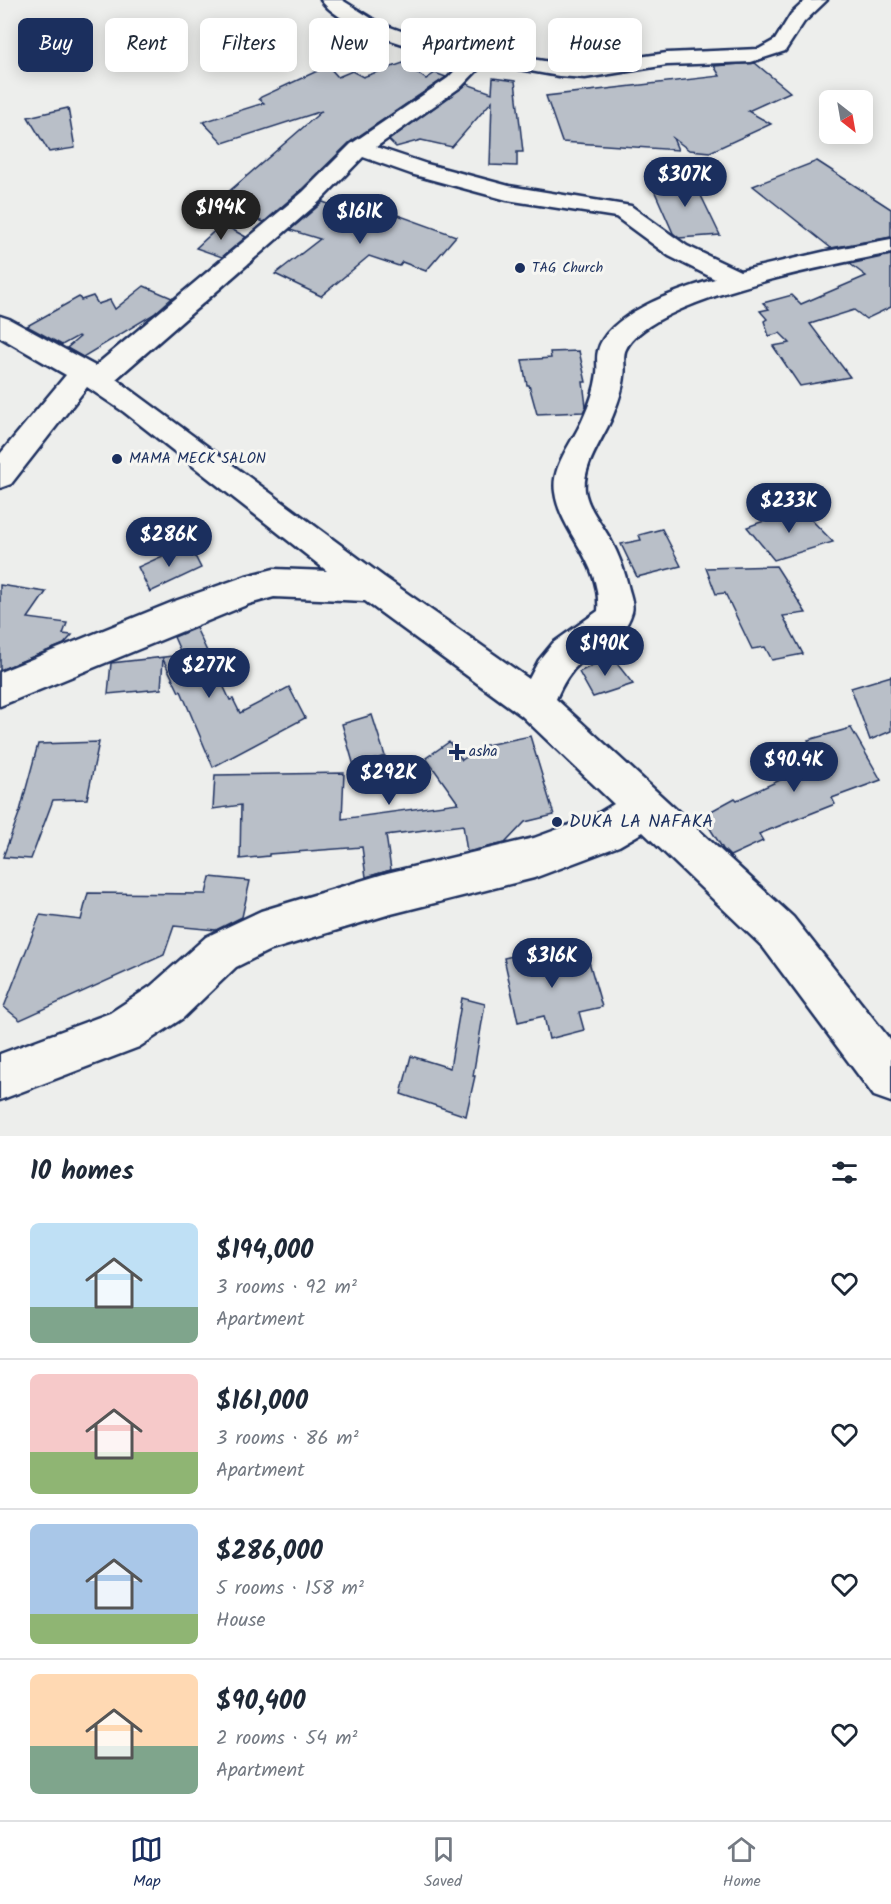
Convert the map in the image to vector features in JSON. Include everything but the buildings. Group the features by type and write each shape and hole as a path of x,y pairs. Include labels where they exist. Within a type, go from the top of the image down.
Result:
{"street":[{"path":"330,0 364,23 401,38"},
{"path":"536,66 584,72 647,61 745,55 773,50 783,44 798,17 818,0"},
{"path":"0,476 90,376 311,197 359,149 455,82 465,72"},
{"path":"359,149 419,169 507,193 623,211 678,251 737,280"},
{"path":"535,704 553,667 567,651 605,626 614,615 615,598 607,570 570,492 574,466 595,425 609,386 613,345 621,334 664,307 737,280 776,268 891,246"},
{"path":"0,325 90,376 143,412 372,587 535,704 778,932 891,1079"},
{"path":"0,689 187,612 259,586 274,583 372,587"},
{"path":"0,1077 123,1031 167,1002 221,952 261,932 387,894 534,858 605,832 646,808"}],"place":[{"name":"TAG Church","path":"520,268"},
{"name":"MAMA MECK SALON","path":"117,459"},
{"name":"asha","path":"457,752"},
{"name":"DUKA LA NAFAKA","path":"557,822"}]}
